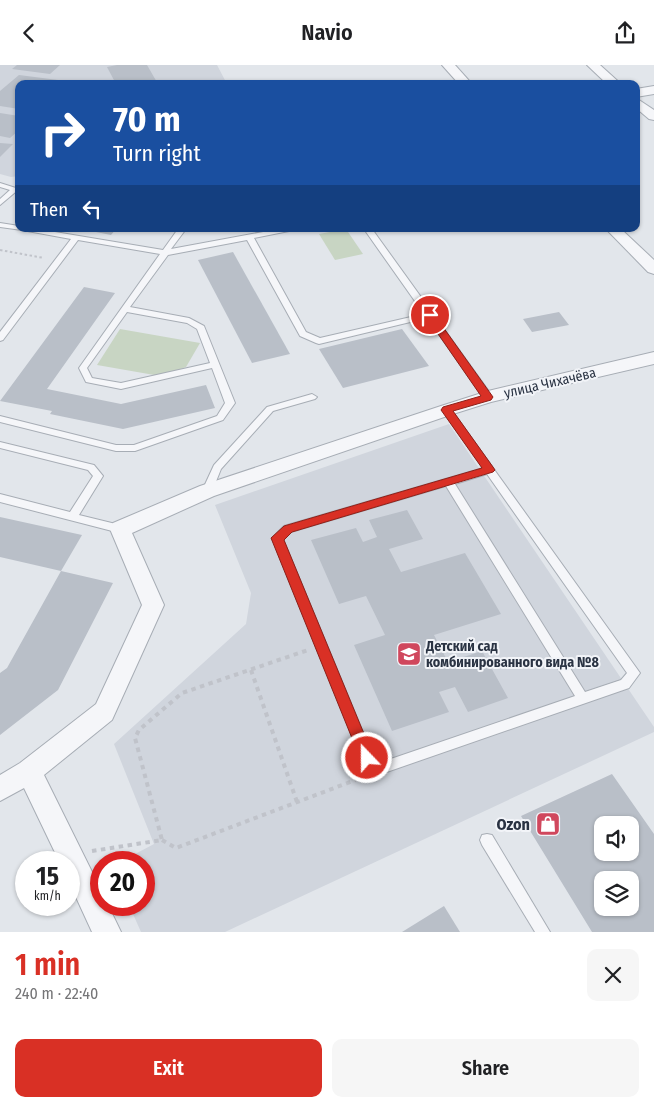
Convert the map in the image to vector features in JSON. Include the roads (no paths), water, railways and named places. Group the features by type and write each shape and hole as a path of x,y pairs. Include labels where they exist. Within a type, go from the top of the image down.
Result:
{"street":[{"path":"448,65 462,80"},
{"path":"593,65 610,80"},
{"path":"640,92 654,90"},
{"path":"640,105 654,116"},
{"path":"616,232 654,269"},
{"name":"улица Чихачёва","path":"120,529 207,491 447,410 488,397 654,358"},
{"path":"0,789 29,771 104,712 152,605 120,529"},
{"path":"29,771 107,932"}],"lane":[{"path":"0,185 15,187"},
{"path":"0,203 15,189"},
{"path":"0,225 15,227"},
{"path":"42,232 165,253 274,232"},
{"path":"180,232 84,368 89,380 122,386 216,365"},
{"path":"370,232 488,397"},
{"path":"249,237 303,334 319,341 430,315"},
{"path":"0,338 76,238"},
{"path":"0,419 116,448 135,447 220,418 230,403 202,328 189,321 125,309"},
{"path":"207,491 217,467 270,409 312,397"},
{"path":"447,410 634,673 625,684 380,768 367,758 277,538 288,529 489,470"},
{"path":"0,445 91,467 98,476 73,516"},
{"path":"449,482 582,699"},
{"path":"0,498 120,529"},
{"path":"486,841 543,932"}],"place":[{"name":"Детский сад комбинированного вида №8","path":"409,654"},
{"name":"Ozon","path":"548,824"}]}
